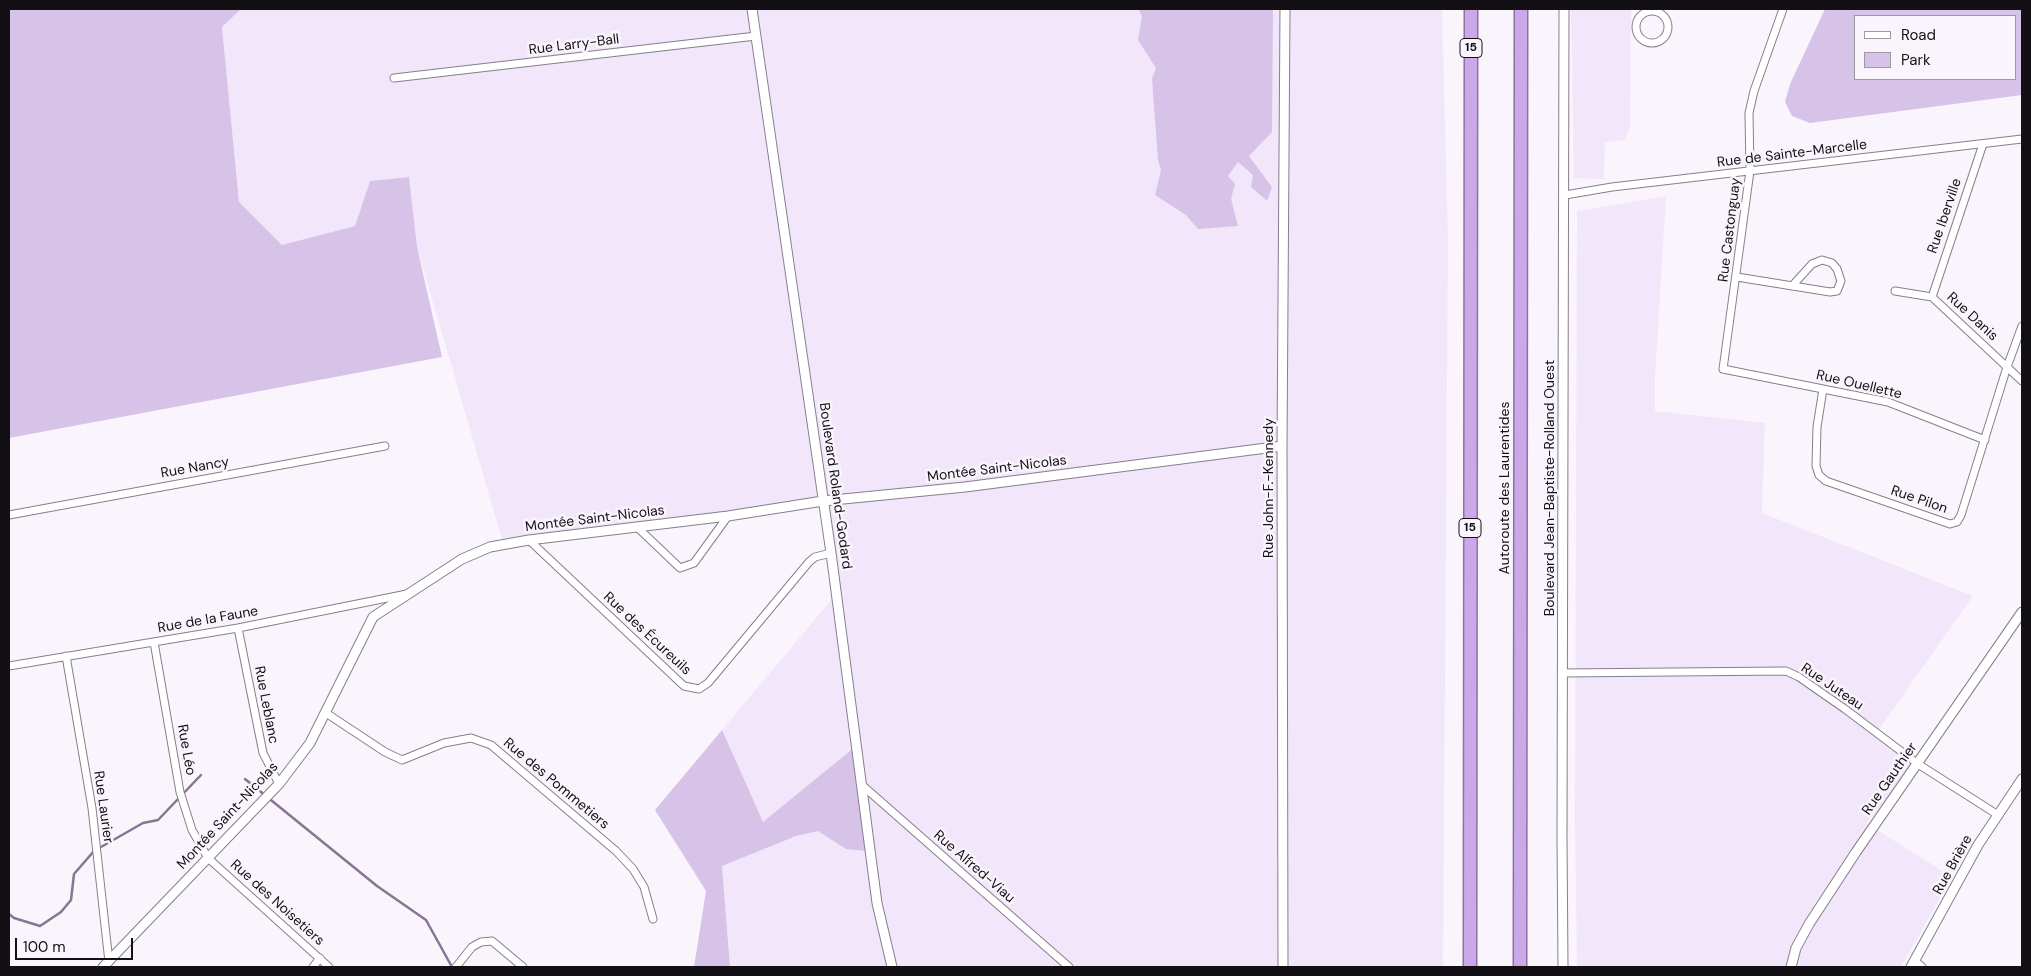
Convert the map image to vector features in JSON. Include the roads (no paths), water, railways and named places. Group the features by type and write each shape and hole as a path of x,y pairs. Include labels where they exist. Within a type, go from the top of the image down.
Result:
{"highway":[{"name":"15","path":"1470,967 1471,9"},
{"name":"Autoroute des Laurentides","path":"1520,967 1521,9"}],"street":[{"name":"Boulevard Roland-Godard","path":"752,9 831,553 877,904 892,967"},
{"name":"Rue John-F.-Kennedy","path":"1283,967 1282,446 1285,9"},
{"name":"Boulevard Jean-Baptiste-Rolland Ouest","path":"1563,967 1564,9"},
{"path":"1664,17 1667,9"},
{"name":"Rue Castonguay","path":"1723,369 1750,171 1749,114 1754,91 1783,9"},
{"path":"1655,12 1664,17 1667,21 1668,31 1662,40 1652,43 1639,36 1638,20 1645,13 1655,12"},
{"name":"Rue Larry-Ball","path":"394,78 756,36"},
{"name":"Rue de Sainte-Marcelle","path":"1564,195 1612,186 2022,139"},
{"name":"Rue Iberville","path":"1932,296 1983,144"},
{"path":"1737,277 1792,286 1830,292 1837,291 1841,281 1837,269 1832,263 1822,260 1812,264 1792,286"},
{"name":"Rue Danis","path":"1895,291 1932,296 2022,381"},
{"name":"Rue Pilon","path":"1823,389 1817,427 1816,466 1818,476 1826,482 1950,524 1957,522 1961,515 2007,367 2022,326"},
{"name":"Rue Ouellette","path":"1723,369 1888,402 1985,440"},
{"name":"Rue Nancy","path":"9,515 385,446"},
{"name":"Montée Saint-Nicolas","path":"106,965 279,784 310,743 373,617 462,559 490,547 530,540 728,516 823,501 965,487 1282,446"},
{"path":"636,527 680,568 694,563 728,516"},
{"name":"Rue des Écureuils","path":"530,540 684,686 699,689 708,683 809,562 831,553"},
{"name":"Rue de la Faune","path":"9,663 66,656 238,628 410,593"},
{"name":"Rue Gauthier","path":"1791,967 1796,948 1809,924 2022,612"},
{"name":"Rue Leblanc","path":"238,628 263,753 279,784"},
{"name":"Rue Léo","path":"154,642 180,792 192,830 208,858"},
{"name":"Rue Laurier","path":"66,656 92,808 106,965"},
{"name":"Rue Juteau","path":"1563,673 1786,671 1799,677 1918,764 1998,816"},
{"name":"Rue des Pommetiers","path":"326,713 385,752 402,760 444,743 471,738 491,745 594,832 633,869 644,887 654,919"},
{"name":"Rue Brière","path":"1916,965 1978,845 2022,778"},
{"name":"Rue Alfred-Viau","path":"863,786 1069,967"},
{"name":"Rue des Noisetiers","path":"208,858 329,967"},
{"path":"456,967 472,947 481,942 492,941 522,967"},
{"path":"313,967 320,958"}],"waterway":[{"path":"9,914 14,918 40,926 61,912 71,900 74,874 94,851 143,823 158,820 201,775"},
{"path":"245,779 377,886 426,920 452,967"}]}
